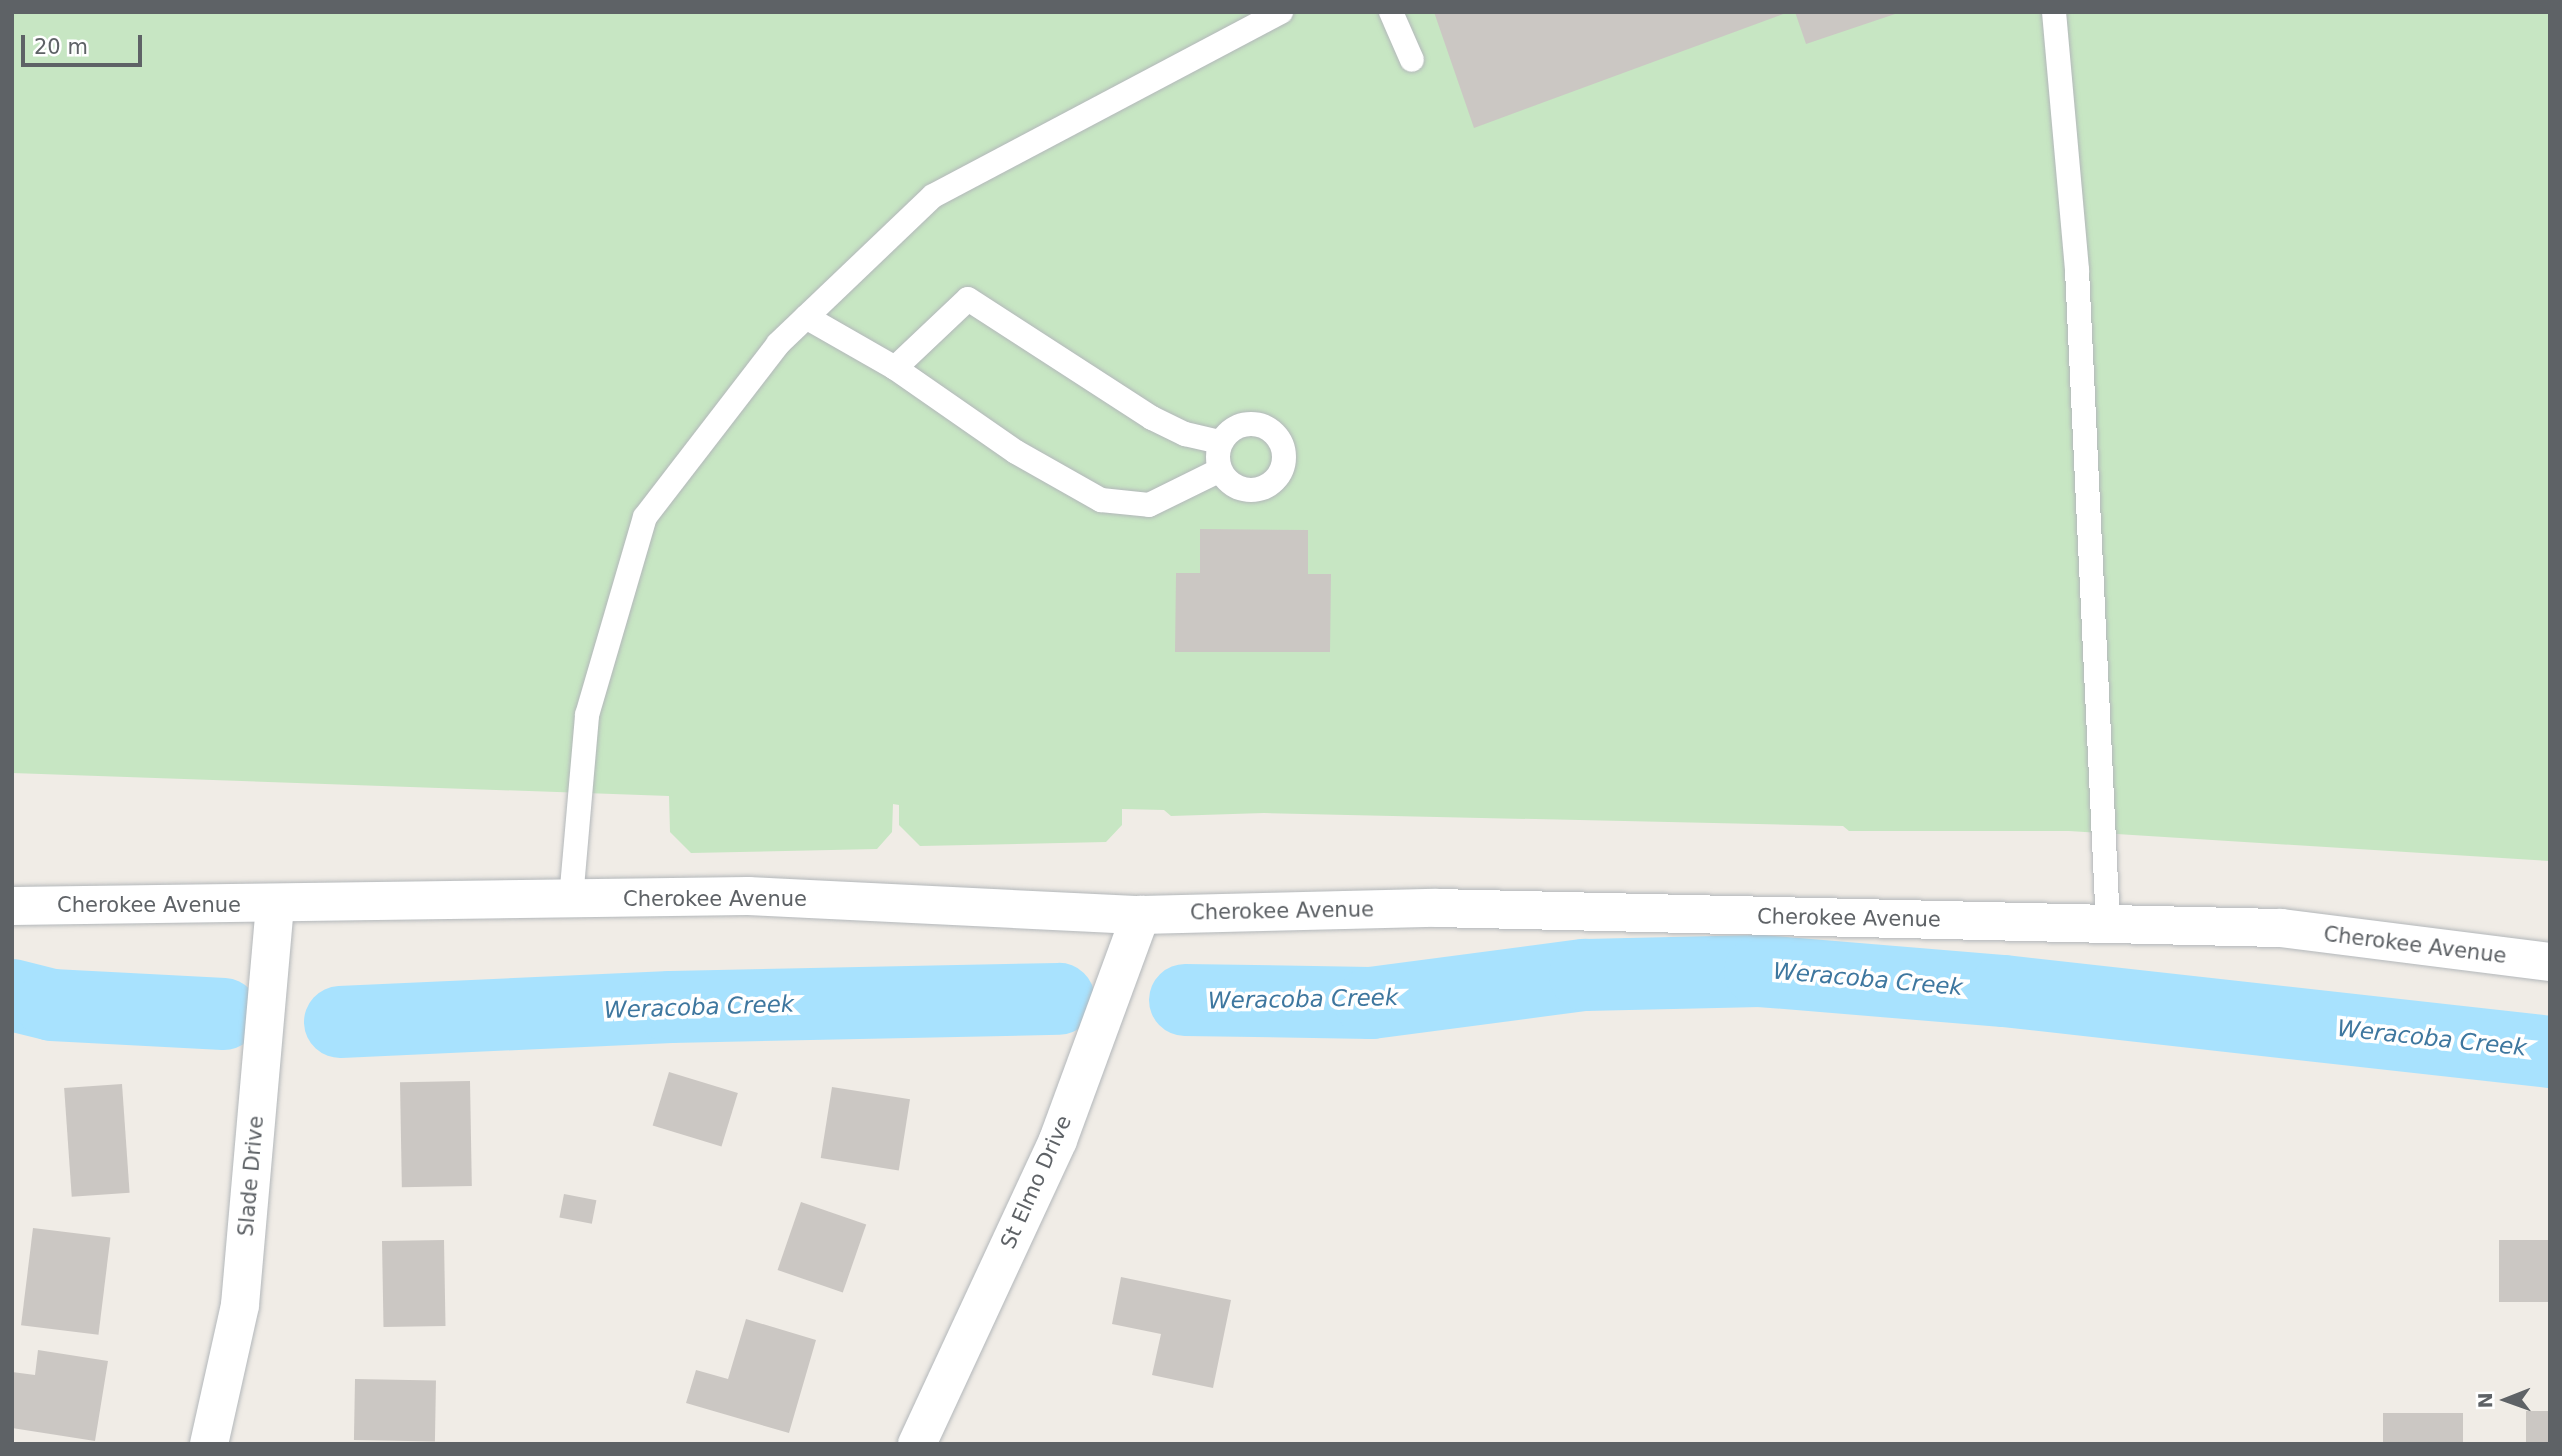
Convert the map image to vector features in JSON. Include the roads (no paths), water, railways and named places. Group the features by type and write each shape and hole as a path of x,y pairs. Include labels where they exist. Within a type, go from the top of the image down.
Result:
{"street":[{"name":"Cherokee Avenue","path":"12,905 275,905 748,896 1141,915 1437,908 2281,928 2550,962"},
{"name":"Slade Drive","path":"209,1444 240,1305 275,905"},
{"name":"St Elmo Drive","path":"917,1444 1058,1140 1141,915"}],"lane":[{"path":"570,899 587,715 645,517 778,344 933,196 1281,12"},
{"path":"1391,12 1412,60"},
{"path":"2054,12 2077,270 2108,924"},
{"path":"895,368 968,299 1153,418 1185,434 1219,442"},
{"path":"806,317 895,368 1016,452 1101,500 1149,505 1220,470"},
{"path":"1254,424 1275,433 1284,454 1280,474 1264,488 1234,486 1220,470 1219,442 1232,429 1254,424"}],"waterway":[{"name":"Weracoba Creek","path":"1185,1000 1371,1003 1585,975 1760,971 2004,991 2550,1052"},
{"name":"Weracoba Creek","path":"12,995 52,1005 224,1014"},
{"name":"Weracoba Creek","path":"340,1022 671,1007 1059,999"}]}
